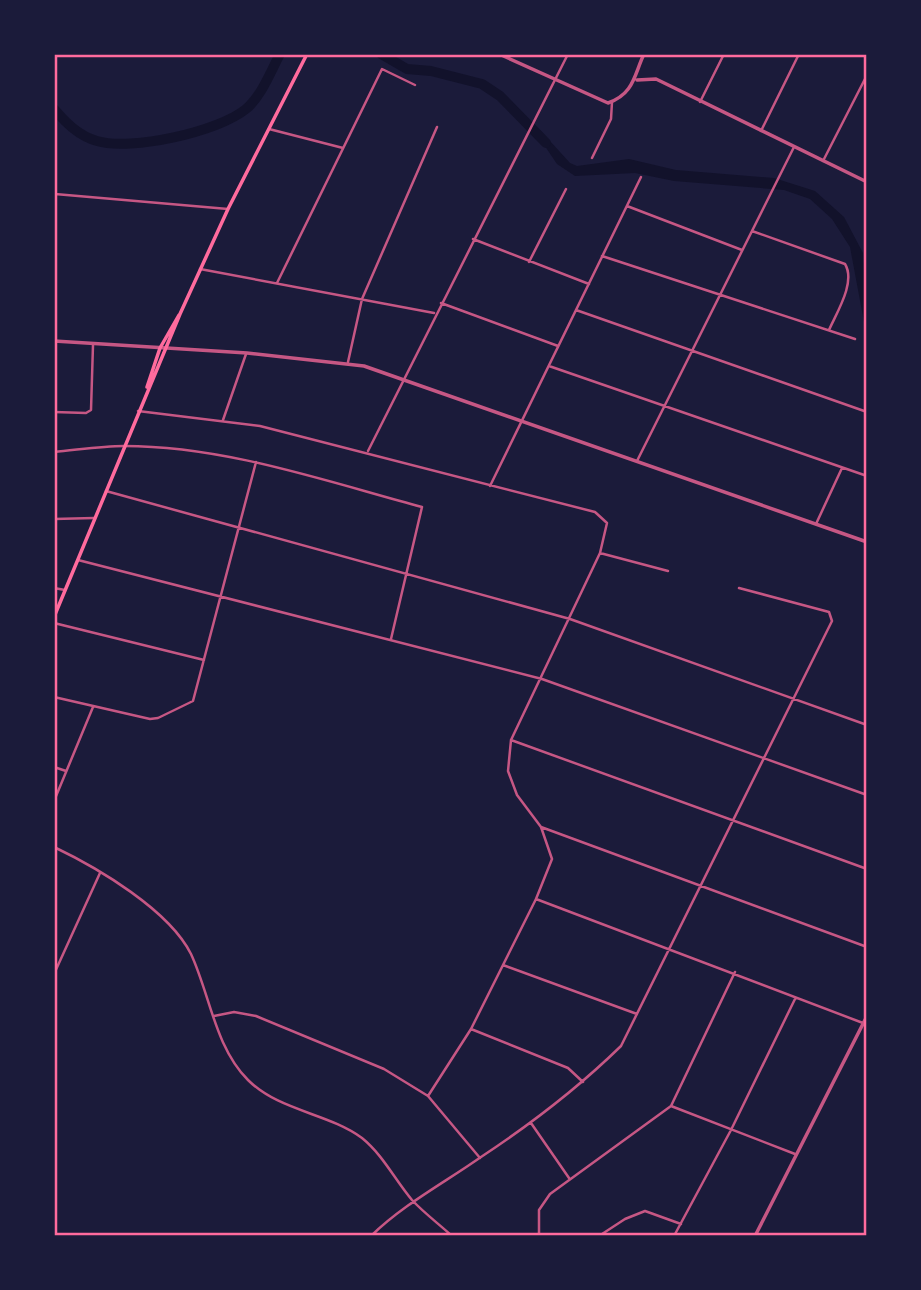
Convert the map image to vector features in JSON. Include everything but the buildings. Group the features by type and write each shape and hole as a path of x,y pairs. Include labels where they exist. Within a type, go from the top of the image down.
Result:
{"main road":[{"path":"144,396 168,349 200,269 307,54"},
{"path":"54,617 144,396 160,348 180,314"}],"street":[{"path":"499,54 602,102 612,102 637,80 644,54"},
{"path":"368,452 568,54"},
{"path":"699,102 724,54"},
{"path":"761,131 799,54"},
{"path":"277,283 382,69 415,85"},
{"path":"823,161 867,75"},
{"path":"637,80 656,79 867,182"},
{"path":"592,158 611,119 612,102"},
{"path":"348,362 362,299 437,127"},
{"path":"269,129 343,148"},
{"path":"637,461 794,147"},
{"path":"490,486 640,177"},
{"path":"529,262 566,189"},
{"path":"54,194 229,209"},
{"path":"627,206 743,250"},
{"path":"752,231 845,264 850,272 849,281 829,330"},
{"path":"473,239 589,284"},
{"path":"602,256 855,339"},
{"path":"200,269 436,313"},
{"path":"441,303 558,346"},
{"path":"576,310 867,412"},
{"path":"54,341 348,362 867,542"},
{"path":"54,412 86,413 91,410 93,345"},
{"path":"223,420 247,353"},
{"path":"549,366 867,476"},
{"path":"138,411 223,420 368,452 601,515 608,527 600,553 570,619 511,740 508,771 517,795 541,827 552,859 536,899 471,1029 428,1096"},
{"path":"54,452 124,446 198,452 256,462 422,507 390,639"},
{"path":"54,697 150,719 158,718 193,701 256,462"},
{"path":"816,524 842,468"},
{"path":"106,491 570,619 867,725"},
{"path":"54,519 94,518"},
{"path":"600,553 668,571"},
{"path":"78,560 222,594 542,679 867,796"},
{"path":"54,588 65,590"},
{"path":"371,1236 413,1201 531,1123 583,1082 621,1046 832,621 832,614 739,588"},
{"path":"54,623 204,660"},
{"path":"54,801 94,706"},
{"path":"511,740 867,869"},
{"path":"54,767 66,771"},
{"path":"541,827 867,947"},
{"path":"54,847 100,873 163,918 177,932 191,955 227,1051 248,1080 275,1099 360,1137 380,1156 413,1201 452,1236"},
{"path":"54,974 100,873"},
{"path":"536,899 863,1023"},
{"path":"503,965 637,1014"},
{"path":"539,1236 539,1210 550,1194 671,1106 734,972"},
{"path":"674,1236 731,1130 795,999"},
{"path":"214,1016 234,1013 256,1016 384,1069 428,1096 480,1158"},
{"path":"755,1236 867,1016"},
{"path":"471,1029 568,1068 583,1082"},
{"path":"671,1106 798,1154"},
{"path":"531,1123 569,1179"},
{"path":"599,1236 625,1219 645,1211 681,1224"}],"shaded area":[{"path":"540,130 570,163 577,166 629,159 676,170 774,178 815,191 844,217 863,253 867,338 850,247 832,219 810,199 784,190 674,181 635,173 575,176 557,164 536,133"}],"waterway":[{"path":"54,109 73,128 97,141 131,143 196,132 246,109 261,91 280,54"},
{"path":"381,54 407,69 431,71 482,84 500,96 546,143"}]}
